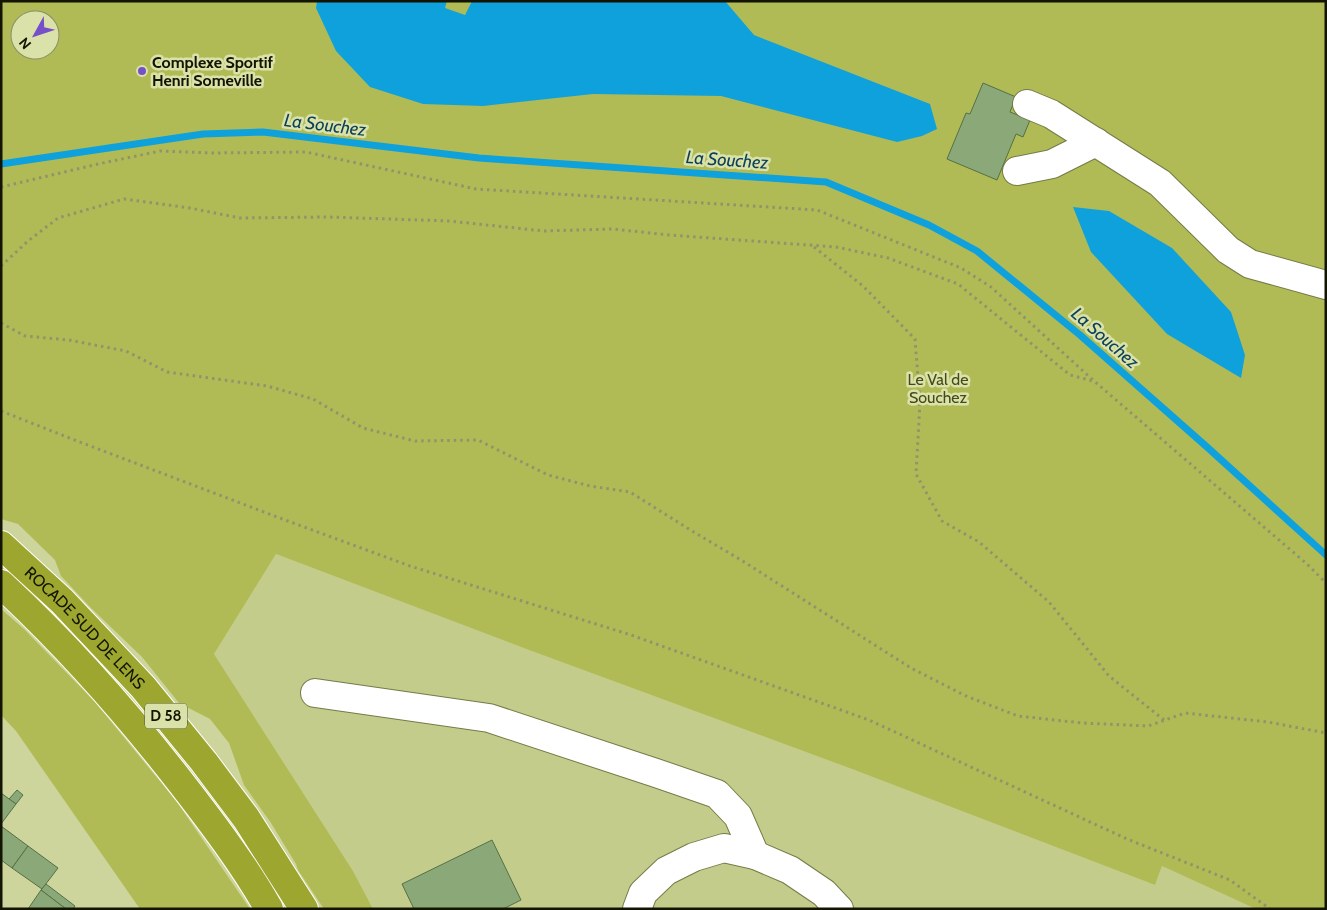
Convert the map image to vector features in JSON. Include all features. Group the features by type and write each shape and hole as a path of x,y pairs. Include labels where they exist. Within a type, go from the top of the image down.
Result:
{"highway":[{"name":"ROCADE SUD DE LENS","path":"1,546 62,601 143,687 204,762 246,818 304,909"},
{"name":"ROCADE SUD DE LENS","path":"1,584 34,614 148,740 226,841 269,909"}],"street":[{"path":"1027,104 1051,114 1160,183 1228,250 1250,264 1326,285"},
{"path":"1017,171 1052,164 1096,142"},
{"path":"315,693 489,718 656,772 717,794 738,816 755,855"},
{"path":"637,909 643,893 666,871 694,857 724,848 755,855 790,870 824,893 839,909"}],"path":[{"path":"1,187 160,151 212,153 306,152 476,189 817,210 961,268 991,287 1094,381 1326,583"},
{"path":"1,266 28,241 58,218 124,199 190,208 240,218 328,217 449,221 544,231 613,229 668,236 836,247 888,258 958,284 1070,375 1094,381"},
{"path":"813,246 863,286 915,339 920,403 916,474 942,521 979,542 1049,602 1109,676 1165,720"},
{"path":"1,323 25,336 69,340 126,351 167,372 276,388 313,399 362,428 415,441 478,440 548,475 590,486 630,492 911,668 966,696 1018,716 1082,723 1148,726 1184,713 1268,722 1326,733"},
{"path":"1,411 234,501 410,566 631,635 869,720 1127,839 1230,880 1270,909"}],"shaded area":[{"path":"276,554 852,769 1155,885 1162,866 1256,909 373,909 353,871 214,654"}],"green space":[{"name":"Le Val de Souchez","path":"1,1 1326,1 1326,909 1256,909 1162,866 1155,885 852,769 276,554 214,654 353,871 373,909 324,909 298,870 271,823 244,785 229,743 210,719 179,703 142,657 61,576 55,560 18,524 1,519"},
{"path":"1,609 24,629 94,701 177,802 250,909 140,909 16,731 1,715"}],"water":[{"path":"317,1 447,1 445,8 465,15 472,1 725,1 754,35 930,104 937,129 922,136 897,142 721,96 593,94 483,106 423,104 370,87 336,51 316,8"},
{"path":"1073,207 1109,211 1172,248 1231,312 1245,355 1241,378 1167,334 1091,252"}],"building":[{"path":"983,83 1016,97 1010,112 1030,120 1023,137 1016,134 997,180 947,159 966,113 970,114"},
{"path":"17,790 23,795 16,804 9,799"},
{"path":"1,793 16,804 1,824"},
{"path":"1,826 28,846 12,868 1,860"},
{"path":"492,840 521,900 503,909 414,909 402,884"},
{"path":"28,846 58,868 42,889 12,868"},
{"path":"46,884 75,906 73,909 66,909 41,890"},
{"path":"41,890 66,909 28,909"}],"waterway":[{"name":"La Souchez","path":"1,164 203,134 263,132 479,158 826,182 929,225 977,251 1080,335 1326,555"}],"place":[{"name":"Complexe Sportif Henri Someville","path":"142,71"}]}
